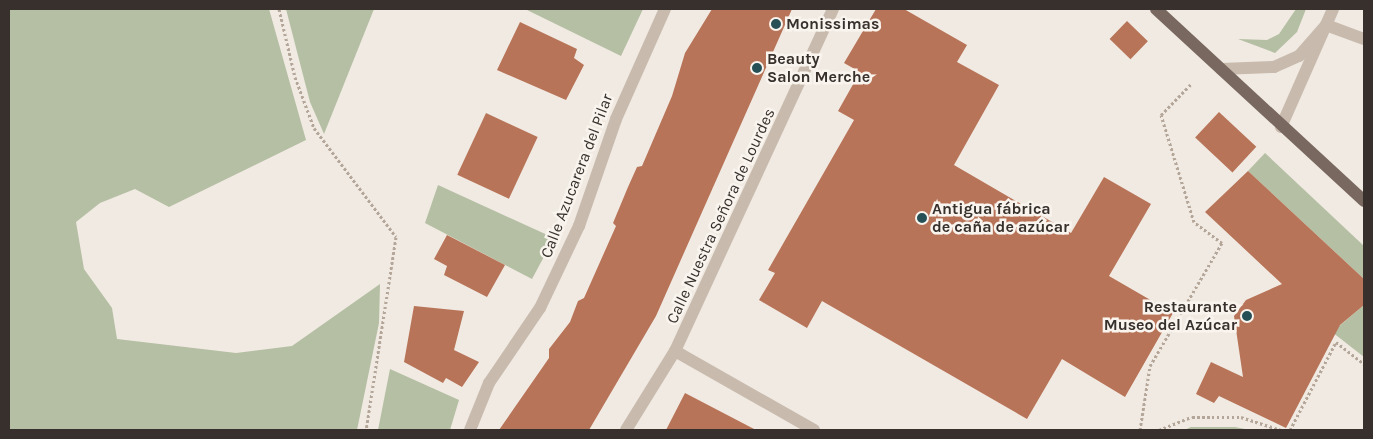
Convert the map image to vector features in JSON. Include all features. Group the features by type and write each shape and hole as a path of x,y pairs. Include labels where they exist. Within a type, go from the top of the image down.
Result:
{"main road":[{"path":"1156,9 1364,202"}],"street":[{"name":"Calle Azucarera del Pilar","path":"470,430 488,383 540,308 579,226 616,119 665,9"},
{"name":"Calle Nuestra Señora de Lourdes","path":"626,430 675,351 833,9"},
{"path":"1281,127 1332,9"},
{"path":"1220,69 1274,67 1299,56 1326,24"},
{"path":"1326,24 1364,38"},
{"path":"675,351 814,430"}],"path":[{"path":"279,9 295,77 314,128 396,237 366,430"},
{"path":"1140,430 1150,366 1222,243 1194,222 1160,115 1191,84"},
{"path":"1290,430 1336,342 1364,364"},
{"path":"1159,430 1192,416 1241,417 1281,430"},
{"path":"1306,430 1316,430"}],"green space":[{"path":"9,9 269,9 306,140 169,207 135,189 100,203 76,222 84,269 112,308 117,339 236,353 292,346 380,284 379,323 357,430 9,430"},
{"path":"286,9 374,9 324,134 310,102"},
{"path":"525,9 643,9 621,56"},
{"path":"1296,9 1306,9 1297,32 1275,53 1238,39 1267,40 1279,34"},
{"path":"1265,153 1364,246 1364,279 1248,171"},
{"path":"438,185 554,238 532,279 425,223"},
{"path":"1364,305 1364,357 1332,332"},
{"path":"390,369 459,400 450,430 378,430"},
{"path":"1191,427 1235,427 1250,430 1184,430"}],"building":[{"path":"712,9 792,9 656,316 589,430 499,430 549,358 549,349 570,322 578,301 584,298 616,226 613,223 628,187 637,167 642,166 672,96 685,53"},
{"name":"Antigua fábrica de caña de azúcar","path":"876,9 904,9 967,45 957,62 999,85 954,165 1071,233 1104,177 1151,204 1109,276 1173,313 1125,397 1062,359 1027,419 822,301 807,328 759,300 775,273 768,270 854,120 838,111 860,72 844,63"},
{"path":"1127,21 1148,41 1130,59 1110,39"},
{"path":"520,22 577,49 574,58 584,65 566,100 497,70"},
{"path":"1219,112 1256,147 1232,172 1195,138"},
{"path":"486,113 538,137 509,199 457,175"},
{"path":"1248,171 1364,279 1364,305 1340,325 1286,428 1219,396 1214,403 1196,394 1211,362 1243,377 1234,316 1246,300 1282,284 1205,212"},
{"path":"447,235 505,265 487,297 444,275 447,266 434,259"},
{"path":"414,306 464,311 454,350 479,362 462,387 446,378 443,383 404,362"},
{"path":"685,393 756,430 666,430"}],"place":[{"name":"Monissimas","path":"776,24"},
{"name":"Beauty Salon Merche","path":"757,68"},
{"name":"Antigua fábrica de caña de azúcar","path":"922,218"},
{"name":"Restaurante Museo del Azúcar","path":"1247,316"}]}
